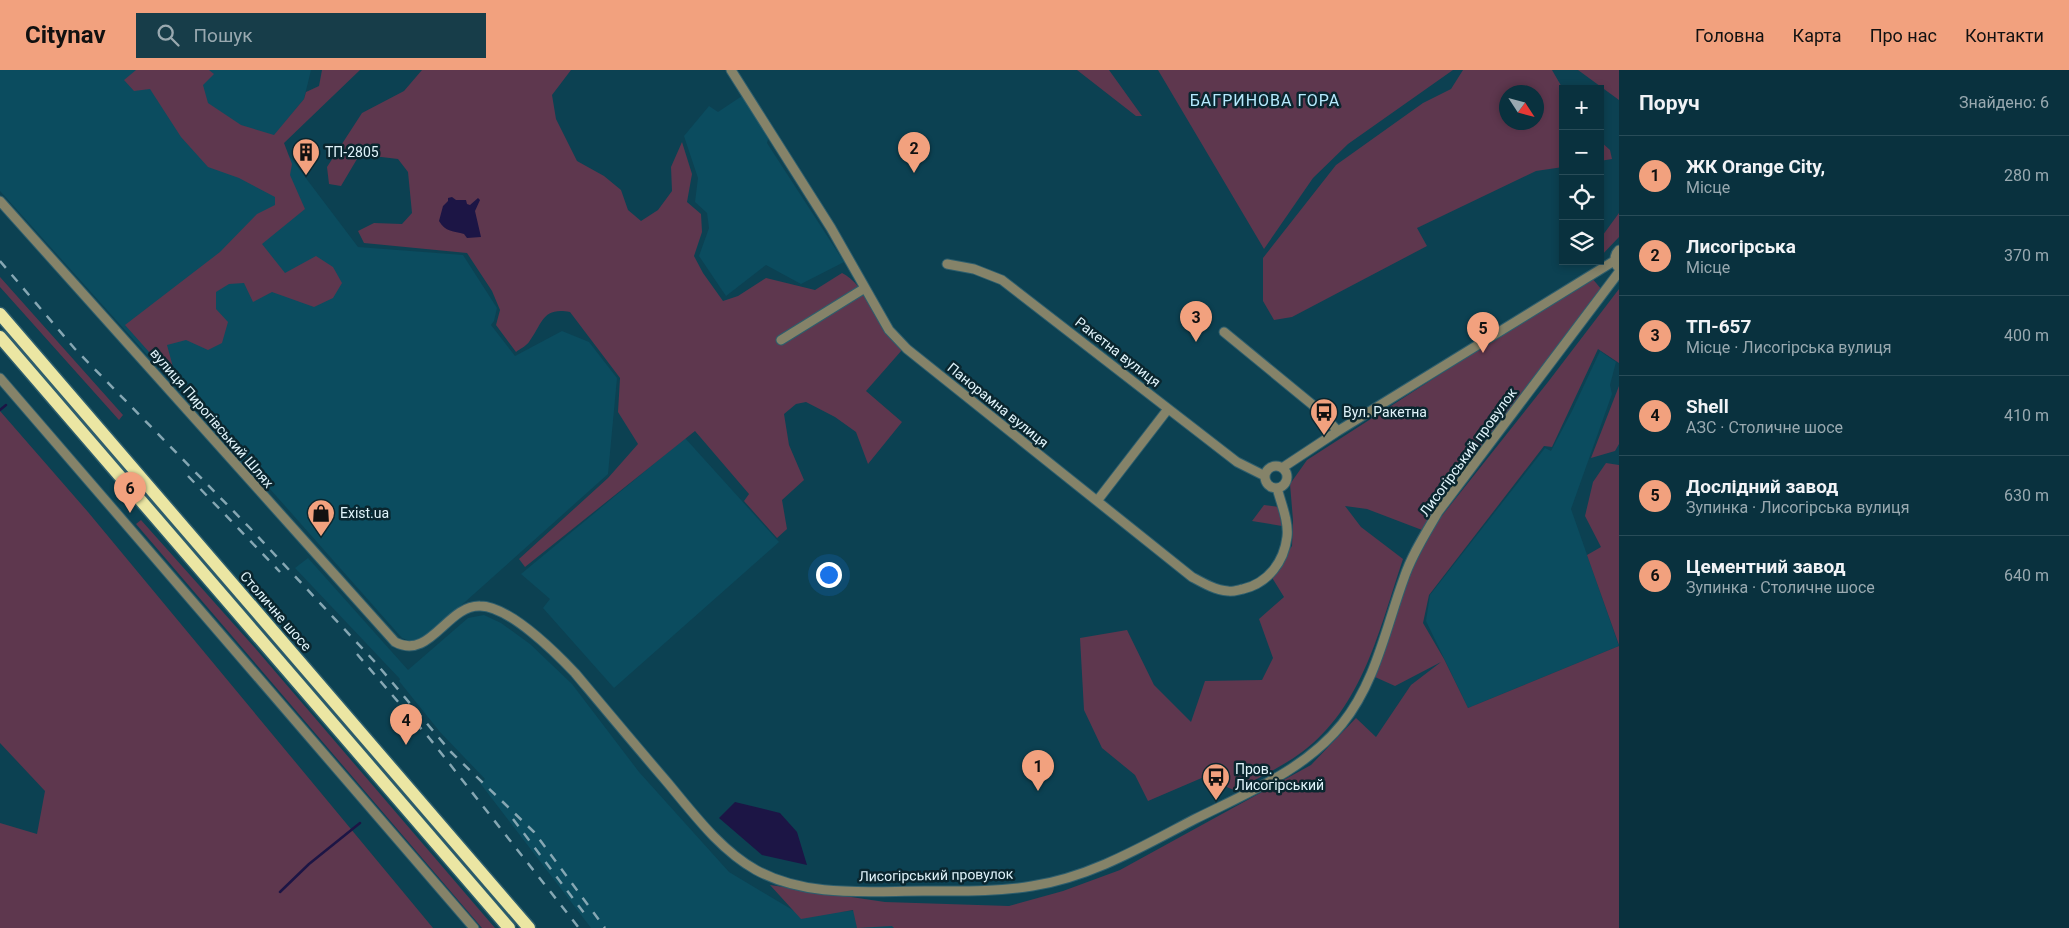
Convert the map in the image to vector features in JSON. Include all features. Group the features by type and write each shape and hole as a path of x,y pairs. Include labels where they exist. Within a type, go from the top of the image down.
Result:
{"highway":[{"name":"Столичне шосе","path":"0,314 529,928"},
{"path":"0,338 509,928"}],"street":[{"name":"Панорамна вулиця","path":"731,70 831,228 889,330 907,349 1192,577 1206,585 1229,592 1259,583 1269,576 1284,554 1287,535 1278,488"},
{"name":"вулиця Пирогівський Шлях","path":"0,201 390,637 400,645 409,646"},
{"path":"1282,468 1286,473 1286,481 1283,486 1278,488 1268,485 1265,476 1268,470 1273,467 1282,468 1338,431 1594,275 1617,265 1615,256 1619,250"},
{"name":"Ракетна вулиця","path":"947,264 974,269 1002,280 1237,462 1265,476"},
{"name":"Лисогірський провулок","path":"409,646 423,643 468,608 488,607 506,614 557,654 575,673 715,836 742,860 779,880 834,891 980,891 1034,886 1088,872 1292,769 1307,759 1333,735 1354,707 1367,684 1405,574 1438,512 1619,272"},
{"path":"1594,275 1599,274 1603,278 1606,283 1606,290"},
{"path":"781,340 865,288"},
{"path":"1224,332 1314,406 1338,431"},
{"path":"0,378 474,928"},
{"path":"1096,501 1168,409"}],"shaded area":[{"path":"0,70 311,70 304,99 274,136 358,247 463,255 497,308 491,325 515,356 562,331 589,342 617,378 608,474 418,644 402,638 0,191"},
{"path":"136,70 209,70 214,74 203,85 208,103 241,125 274,135 304,99 306,92 319,86 322,70 360,70 284,143 292,164 290,175 305,209 262,244 285,273 316,256 333,267 342,283 333,298 314,307 272,292 253,302 244,283 229,284 216,292 216,309 228,322 222,343 208,350 186,340 167,345 173,367 166,371 125,325 220,252 257,214 275,205 275,197 239,178 208,167 181,137 150,89 134,91 124,80"},
{"path":"422,70 571,70 552,95 556,119 577,161 604,176 621,190 628,210 641,221 658,210 672,191 671,167 682,142 692,174 687,202 701,214 702,232 694,256 703,273 723,301 738,296 766,278 815,290 842,273 850,278 867,296 902,350 866,391 902,422 868,464 856,432 835,417 806,402 796,404 784,414 789,445 804,480 782,500 787,529 777,538 744,501 749,494 695,431 525,567 519,559 608,478 638,444 618,412 620,378 570,312 561,311 548,314 529,342 516,352 496,325 500,310 492,291 467,253 364,243 358,231 374,223 402,224 412,213 408,172 398,159 373,156 357,159 341,186 329,184 327,167 362,113 404,91"},
{"path":"1077,70 1109,70 1142,116 1136,116"},
{"path":"1158,70 1453,70 1348,144 1313,178 1264,249"},
{"path":"1463,70 1552,70 1561,85 1559,85 1559,168 1536,171 1417,228 1427,246 1292,317 1274,320 1263,301 1263,258 1336,165 1423,103 1451,89"},
{"path":"1578,70 1619,70 1619,100 1604,89 1604,85 1598,85"},
{"path":"742,96 769,136 767,143 844,262 801,284 766,265 726,296 699,256 709,228 707,213 695,202 698,178 684,136 709,106 718,112"},
{"path":"1604,145 1610,150 1612,159 1604,160"},
{"path":"452,197 456,200 466,200 467,204 470,205 478,198 480,200 475,211 481,237 467,238 464,234 441,225 439,221 443,206 448,201 448,198"},
{"path":"1619,213 1619,237 1604,253 1604,234"},
{"path":"0,277 123,415 119,420 0,287"},
{"path":"1591,277 1602,290 1422,530 1367,509 1345,506 1361,527 1403,559 1367,664 1355,689 1323,734 1302,752 1278,768 1236,791 1204,777 1148,801 1135,775 1102,748 1084,710 1080,638 1127,630 1154,685 1191,722 1205,681 1262,680 1273,658 1259,619 1284,597 1271,576 1292,546 1293,520 1290,484 1307,460"},
{"path":"1619,289 1619,363 1598,349 1552,447 1544,446 1429,595 1423,623 1444,659 1468,708 1619,646 1619,928 894,928 892,926 857,928 853,910 801,919 770,885 885,902 1009,906 1063,891 1120,870 1311,765 1356,718 1376,737 1411,685 1441,662 1395,686 1375,677 1408,576 1437,522"},
{"path":"1600,351 1616,362 1610,385 1612,394 1571,509 1619,646 1468,708 1426,621 1430,595 1545,448 1551,451"},
{"path":"1619,386 1619,444 1615,451 1591,458"},
{"path":"0,411 88,512 433,928 0,928 0,823 37,834 45,791 0,743"},
{"path":"685,438 779,542 614,688 543,608 550,599 521,574"},
{"path":"1606,463 1619,465 1619,645 1587,555 1601,547 1585,516 1593,482"},
{"path":"1264,505 1279,507 1282,526 1252,521"},
{"path":"141,520 255,648 495,928 482,928 136,524"},
{"path":"308,558 408,670 468,618 484,615 501,623 530,644 572,684 639,772 729,872 801,915 898,907 974,928 591,928 480,783 485,779 440,732 399,681 400,679 295,568"},
{"path":"735,802 780,813 797,832 807,865 762,855 719,818"}],"waterway":[{"path":"0,410 6,405"},
{"path":"280,892 309,864 360,823"}],"railway":[{"path":"0,261 75,349 249,527 375,662 451,752 534,832 605,928"},
{"path":"188,476 280,572"},
{"path":"357,654 430,739 579,928"},
{"path":"513,819 584,913"}],"place":[{"name":"Лисогірська","path":"914,173"},
{"name":"ТП-2805","path":"306,176"},
{"name":"ТП-657","path":"1196,342"},
{"name":"Дослідний завод","path":"1483,353"},
{"name":"Вул. Ракетна","path":"1324,436"},
{"name":"Цементний завод","path":"130,513"},
{"name":"Exist.ua","path":"321,537"},
{"name":"Shell","path":"406,745"},
{"name":"ЖК Orange City,","path":"1038,791"},
{"name":"Пров. Лисогірський","path":"1216,801"}],"district":[{"name":"БАГРИНОВА ГОРА","path":"1265,100"}]}
